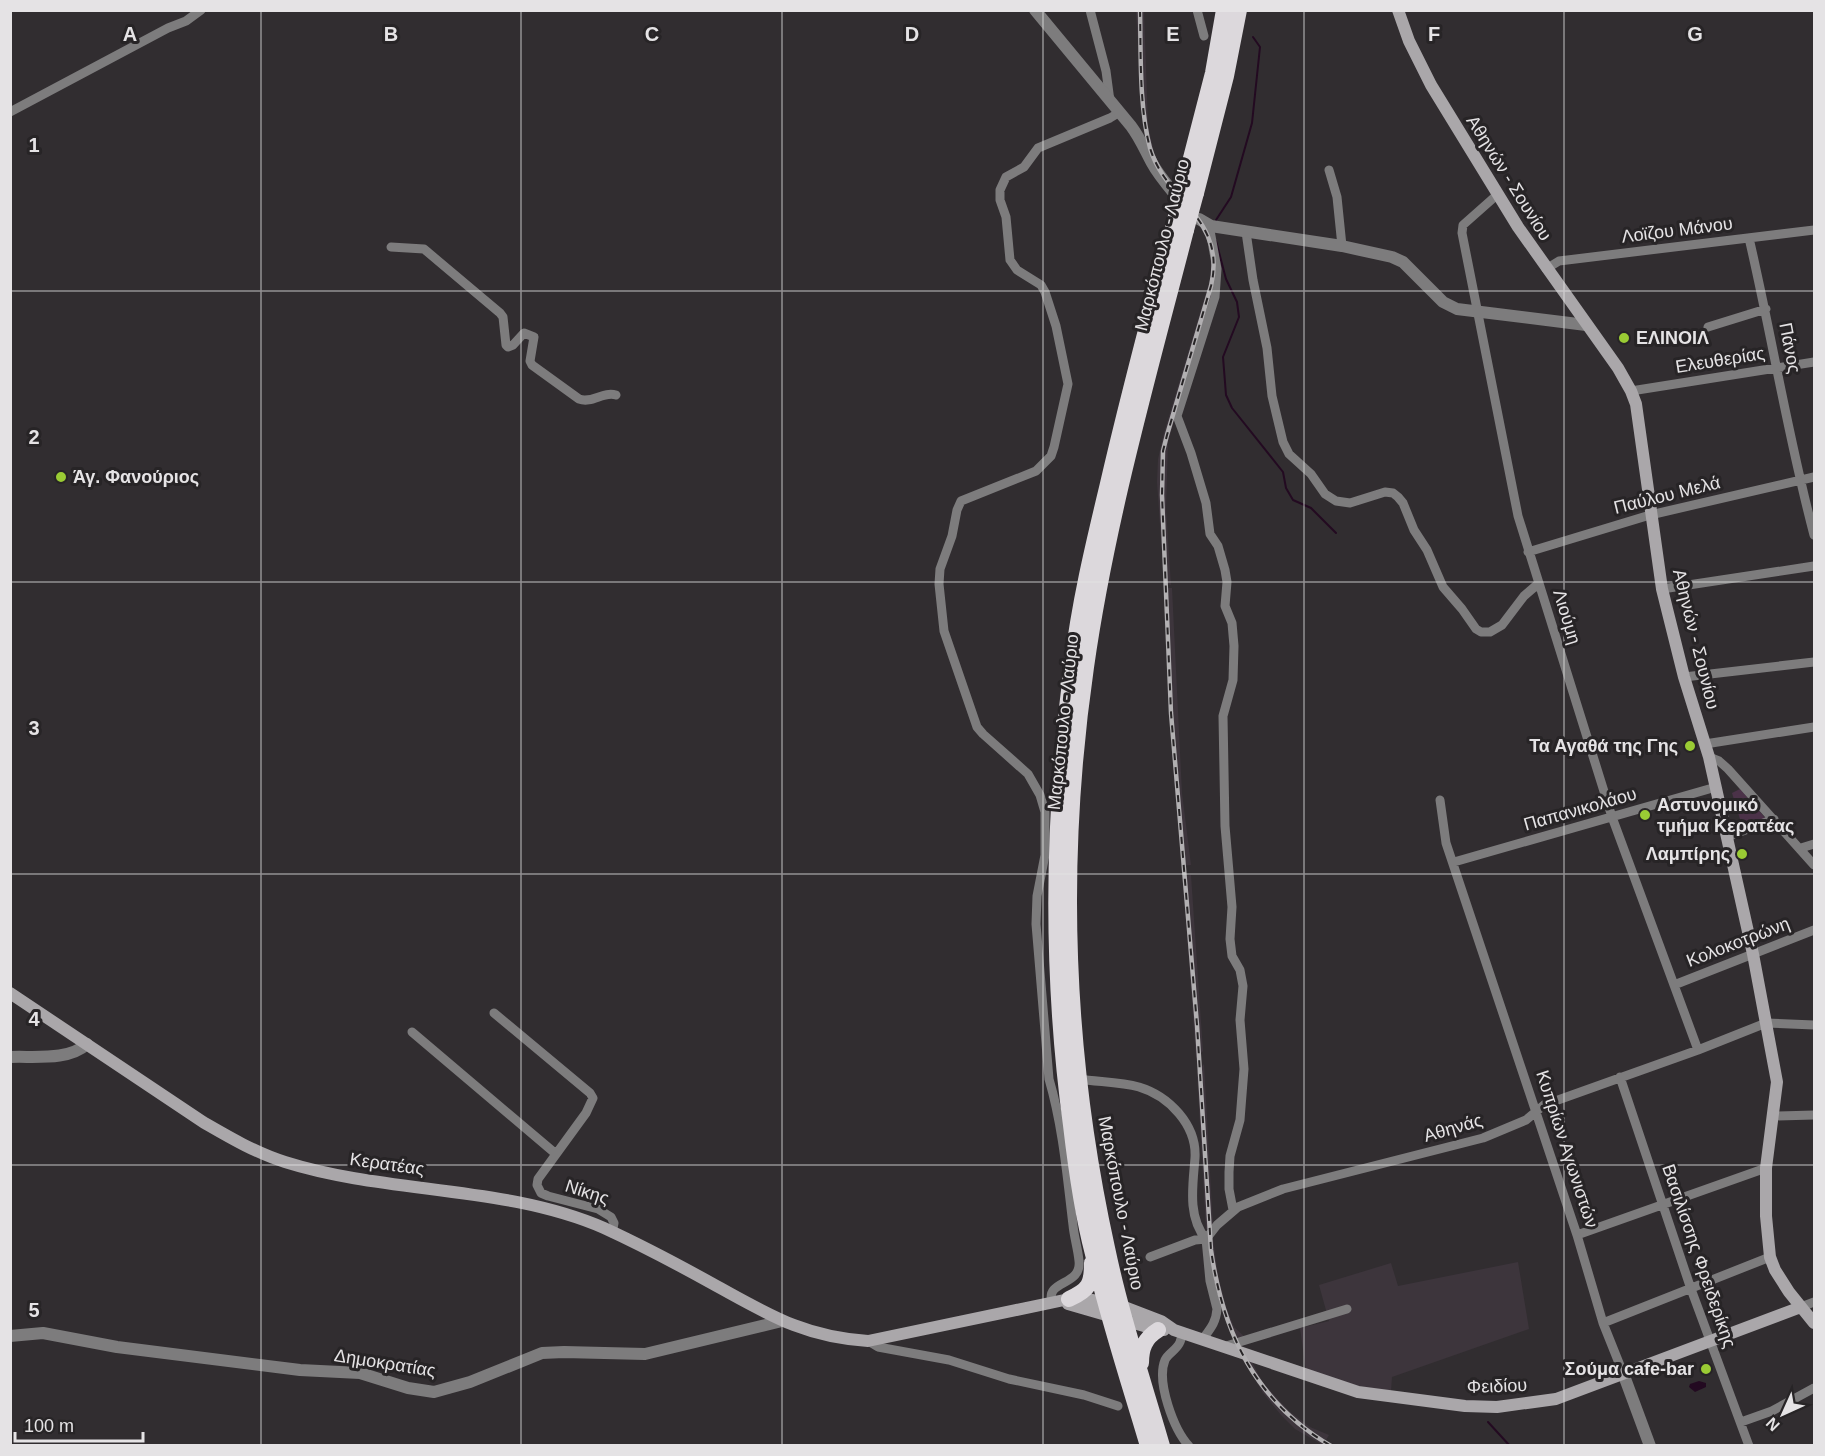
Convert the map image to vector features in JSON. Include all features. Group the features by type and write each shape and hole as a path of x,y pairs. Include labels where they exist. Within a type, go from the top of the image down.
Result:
{"highway":[{"name":"Μαρκόπουλο - Λαύριο","path":"1148,1446 1116,1311 1096,1198 1079,1079 1071,975 1069,874 1077,754 1086,667 1097,600 1213,73 1224,10"},
{"name":"Μαρκόπουλο - Λαύριο","path":"1186,193 1227,76 1239,10"},
{"name":"Μαρκόπουλο - Λαύριο","path":"1162,1446 1142,1376 1092,1253 1074,1150 1060,1030 1054,921 1058,806 1072,663 1083,598 1114,458 1179,229"},
{"path":"1069,1299 1080,1294 1092,1280 1092,1253"},
{"path":"1142,1376 1141,1350 1149,1337 1172,1331"}],"main road":[{"name":"Αθηνών - Σουνίου","path":"1398,10 1418,61 1498,194 1546,269 1618,368 1632,391 1639,414 1650,514 1662,589 1684,677 1706,744 1753,954 1777,1082 1766,1168 1766,1216 1770,1257 1781,1281 1815,1323"},
{"name":"Κερατέας","path":"10,993 204,1122 232,1139 277,1160 337,1175 443,1190 558,1213 604,1229 673,1262 782,1321 818,1334 838,1339 868,1341 1069,1299 1087,1299 1116,1311"},
{"path":"1052,1302 1116,1311 1161,1321 1172,1331"},
{"name":"Φειδίου","path":"1172,1331 1358,1392 1465,1406 1497,1407 1556,1399 1801,1307"}],"street":[{"path":"10,112 168,28 186,21 201,10"},
{"path":"1035,10 1141,138 1163,180 1186,193"},
{"path":"1090,10 1106,71 1110,101"},
{"path":"1197,10 1204,36"},
{"path":"1052,1302 1050,1296 1052,1290 1076,1275 1079,1261 1075,1246 1065,1157 1056,1103 1049,1080 1036,924 1037,896 1046,848 1045,812 1040,795 1028,774 983,734 972,718 944,631 939,584 943,559 961,501 1036,471 1044,464 1054,447 1068,384 1056,326 1045,292 1041,285 1017,270 1010,260 1006,217 1000,200 1002,182 1024,166 1038,148 1120,112"},
{"path":"1329,170 1337,196 1342,246"},
{"name":"Λιούμη","path":"1498,194 1463,225 1462,233 1518,516 1612,817 1698,1050"},
{"path":"1233,1210 1229,1189 1230,1156 1240,1120 1245,1069 1240,1020 1244,986 1240,970 1232,956 1230,939 1232,907 1225,826 1223,716 1233,680 1234,646 1232,623 1225,606 1227,582 1225,570 1218,546 1210,534 1206,503 1177,416 1215,297 1217,269 1204,222 1246,232 1342,246 1392,257 1403,262 1443,302 1457,309 1586,325"},
{"name":"Λοϊζου Μάνου","path":"1546,269 1558,261 1815,230"},
{"path":"1246,232 1267,348 1272,396 1283,442 1289,454 1311,474 1325,494 1336,501 1350,503 1385,492 1393,493 1398,497 1443,587 1476,629 1481,632 1490,632 1502,625 1524,596 1539,583"},
{"name":"Πάνος","path":"1749,238 1766,309 1800,480 1815,535"},
{"path":"391,247 424,249 500,313 503,316 508,347 524,333 534,337 530,361 532,365 579,399 592,400 610,393 616,395"},
{"path":"1708,327 1766,309"},
{"name":"Ελευθερίας","path":"1632,391 1815,362"},
{"name":"Παύλου Μελά","path":"1528,552 1650,514 1815,477"},
{"path":"1662,589 1815,566"},
{"path":"1684,677 1815,662"},
{"path":"1706,744 1815,727"},
{"path":"1709,757 1728,768 1815,865"},
{"name":"Παπανικολάου","path":"1454,862 1716,788"},
{"name":"Κυπρίων Αγωνιστών","path":"1440,800 1446,843 1536,1110 1604,1323 1650,1446"},
{"path":"1727,837 1774,819"},
{"path":"1801,848 1815,844"},
{"name":"Κολοκοτρώνη","path":"1674,985 1815,930"},
{"path":"412,1032 556,1154 586,1113 592,1098 494,1013"},
{"name":"Αθηνάς","path":"1206,1239 1233,1210 1283,1189 1483,1138 1526,1120 1544,1105 1766,1023 1815,1024"},
{"path":"10,1057 70,1055 87,1044"},
{"name":"Βασιλίσσης Φρειδερίκης","path":"1620,1077 1691,1289 1749,1446"},
{"path":"1079,1079 1138,1087 1165,1100 1180,1113 1194,1147 1192,1192 1195,1215 1198,1227 1206,1239 1216,1309 1213,1327 1202,1340"},
{"path":"1773,1116 1815,1114"},
{"name":"Νίκης","path":"556,1154 538,1179 538,1189 548,1196 606,1213 614,1223 612,1233"},
{"path":"1577,1235 1766,1168"},
{"path":"1150,1257 1195,1240 1206,1239"},
{"path":"1604,1323 1770,1257"},
{"name":"Φειδίου","path":"1801,1307 1815,1302"},
{"path":"1222,1347 1347,1310"},
{"name":"Δημοκρατίας","path":"10,1336 43,1333 117,1347 291,1369 360,1373 408,1388 434,1392 470,1382 542,1353 645,1354 782,1321"},
{"path":"1172,1331 1180,1344 1165,1360 1163,1372 1167,1400 1175,1424 1189,1446"},
{"path":"868,1341 878,1347 949,1360 1009,1379 1084,1395 1118,1406"},
{"path":"1741,1422 1772,1411 1815,1388"}],"shaded area":[{"path":"1136,11 1144,11 1148,126 1155,157 1162,173 1150,149 1143,124"},
{"path":"1212,273 1214,276 1209,307 1168,442 1166,508 1171,585 1164,583 1157,482 1158,459"},
{"path":"1164,588 1172,588 1182,793 1191,865 1182,866 1173,766"},
{"path":"1740,789 1767,820 1743,829 1732,793"},
{"path":"1191,875 1203,1051 1196,1058 1183,876"},
{"path":"1204,1064 1213,1226 1209,1229 1206,1229 1197,1072"},
{"path":"1213,1239 1218,1276 1226,1307 1234,1327 1246,1338 1241,1340 1232,1334 1225,1319 1213,1269 1210,1247"},
{"path":"1518,1262 1529,1329 1392,1377 1391,1391 1358,1386 1306,1371 1300,1328 1329,1321 1319,1285 1391,1263 1398,1286"},
{"path":"1244,1360 1252,1362 1263,1383 1289,1411 1310,1427 1329,1435 1323,1445 1295,1429 1281,1415 1263,1393"},
{"path":"1699,1381 1706,1383 1706,1387 1695,1392 1689,1387 1690,1384"}],"waterway":[{"path":"1216,220 1231,197 1252,123 1260,47 1253,37"},
{"path":"1216,241 1226,279 1237,302 1239,317 1223,357 1226,395 1232,408 1283,472 1286,488 1293,500 1311,508 1336,533"},
{"path":"1488,1422 1510,1446"}],"railway":[{"path":"1140,10 1142,98 1150,148 1158,167 1203,227 1210,243 1214,263 1211,286 1163,451 1162,495 1171,713 1197,1025 1211,1250 1224,1310 1247,1363 1282,1409 1331,1446"}],"place":[{"name":"ΕΛΙΝΟΙΛ","path":"1624,338"},
{"name":"Άγ. Φανούριος","path":"61,477"},
{"name":"Τα Αγαθά της Γης","path":"1690,746"},
{"name":"Αστυνομικό τμήμα Κερατέας","path":"1645,815"},
{"name":"Λαμπίρης","path":"1742,854"},
{"name":"Σούμα cafe-bar","path":"1706,1369"}]}
